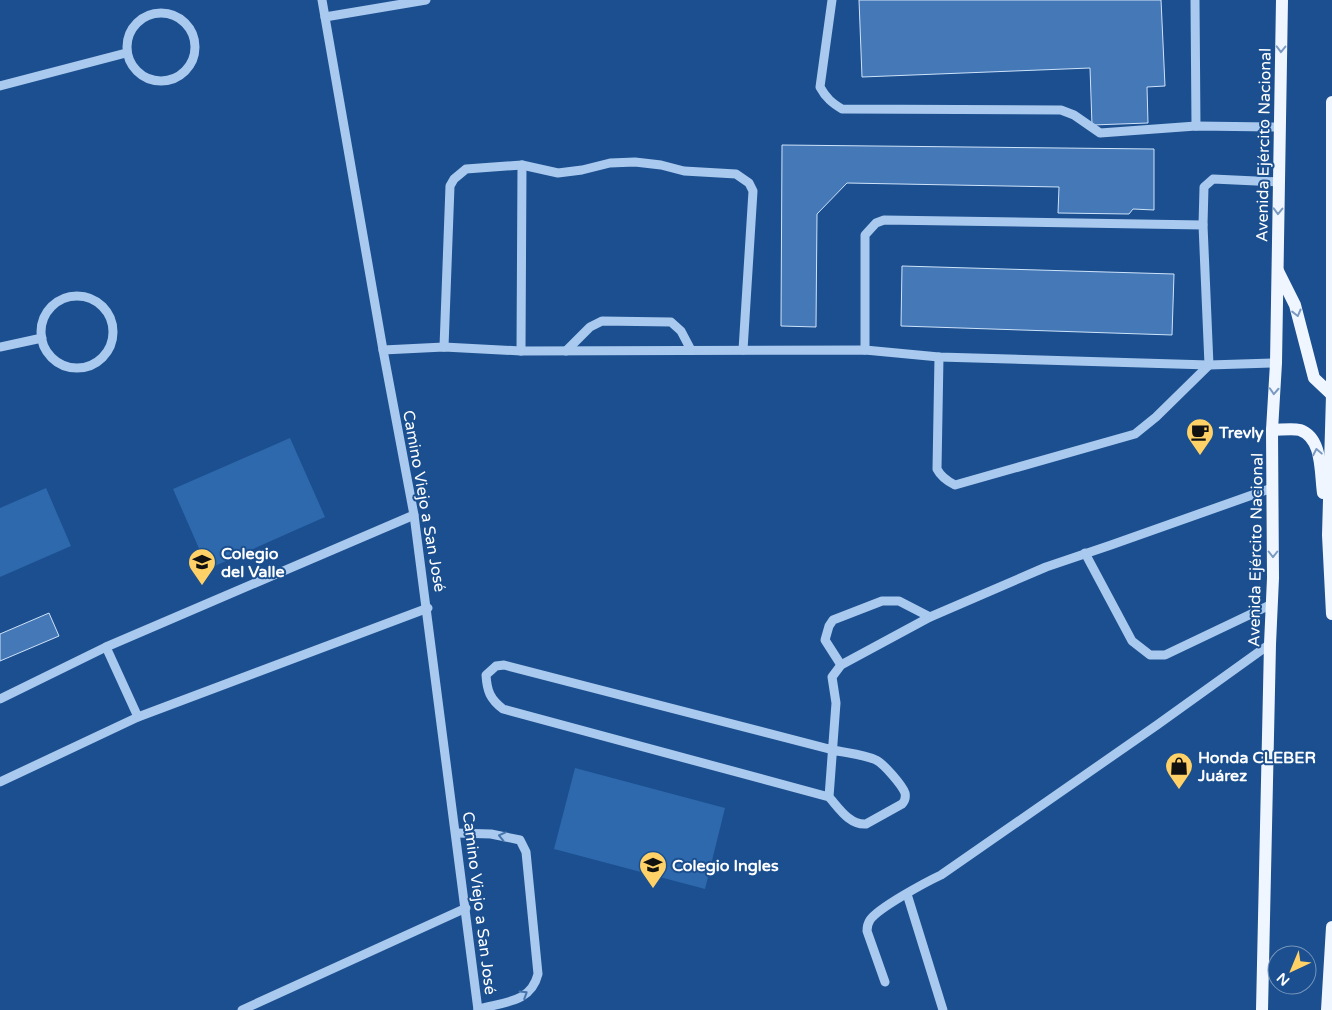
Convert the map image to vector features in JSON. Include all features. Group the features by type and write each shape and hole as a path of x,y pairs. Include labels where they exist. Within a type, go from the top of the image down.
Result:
{"main road":[{"name":"Avenida Ejército Nacional","path":"1262,1010 1272,604 1272,430 1276,364 1282,0"},
{"path":"1332,102 1330,534 1332,614"},
{"path":"1277,268 1296,306 1314,378 1332,395"},
{"path":"1272,430 1298,429 1311,437 1317,446 1330,534"},
{"path":"1327,1010 1332,927"}],"street":[{"name":"Camino Viejo a San José","path":"322,0 383,350 414,515 428,608 478,1010"},
{"path":"325,17 426,0"},
{"path":"832,0 820,88 832,104 842,108 1061,110 1074,115 1100,133 1196,126 1280,127"},
{"path":"1195,0 1196,126"},
{"path":"155,12 166,12 186,22 192,31 195,42 194,54 190,65 182,74 172,80 160,81 143,76 130,64 126,53 129,31 144,16 155,12"},
{"path":"0,86 126,53"},
{"path":"444,347 450,186 454,179 466,169 522,165 558,173 582,170 610,163 635,162 661,165 684,171 736,174 749,183 753,191 743,350"},
{"path":"521,351 522,165"},
{"path":"939,356 937,469 948,482 955,484 1134,434 1151,422 1209,365 1203,225 1204,187 1213,179 1279,182"},
{"path":"865,350 865,234 876,223 884,220 1203,225"},
{"path":"77,296 90,298 101,304 109,314 113,326 113,338 109,350 101,360 90,366 77,368 65,366 54,359 46,350 42,338 42,325 46,313 54,304 65,298 77,296"},
{"path":"566,351 590,327 602,321 671,322 682,331 691,350"},
{"path":"0,347 42,338"},
{"path":"383,350 444,347 521,351 865,350 939,356 1209,365 1276,364"},
{"path":"829,797 836,703 832,676 841,664 930,616 1046,567 1272,488"},
{"path":"0,699 106,647 414,515"},
{"path":"1085,554 1132,641 1150,655 1165,655 1272,604"},
{"path":"841,664 825,640 833,620 882,601 899,601 930,616"},
{"path":"0,782 138,717 428,608"},
{"path":"886,982 867,931 868,924 875,914 941,875 1270,644"},
{"path":"106,647 138,717"},
{"path":"504,665 877,761 884,766 904,790 905,800 902,804 866,824 861,824 851,820 829,797 503,709 489,696 486,690 486,675 496,666 504,665"},
{"path":"456,833 491,834 520,840 526,852 538,974 536,982 531,991 520,998 478,1010"},
{"path":"907,894 943,1010"},
{"path":"242,1010 466,908"}],"shaded area":[{"path":"290,438 325,517 208,569 173,489"},
{"path":"46,488 71,546 0,577 0,508"},
{"path":"575,768 725,808 705,889 554,849"}],"building":[{"path":"859,0 1161,0 1165,86 1147,87 1148,123 1092,125 1090,68 862,77"},
{"path":"782,145 1154,149 1154,210 1133,209 1129,214 1058,213 1059,187 847,183 817,214 816,327 781,326"},
{"path":"902,266 1174,274 1172,335 901,326"},
{"path":"49,613 59,636 0,661 0,634"}],"place":[{"name":"Trevly","path":"1200,456"},
{"name":"Colegio del Valle","path":"202,586"},
{"name":"Honda CLEBER Juárez","path":"1179,790"},
{"name":"Colegio Ingles","path":"653,889"}]}
